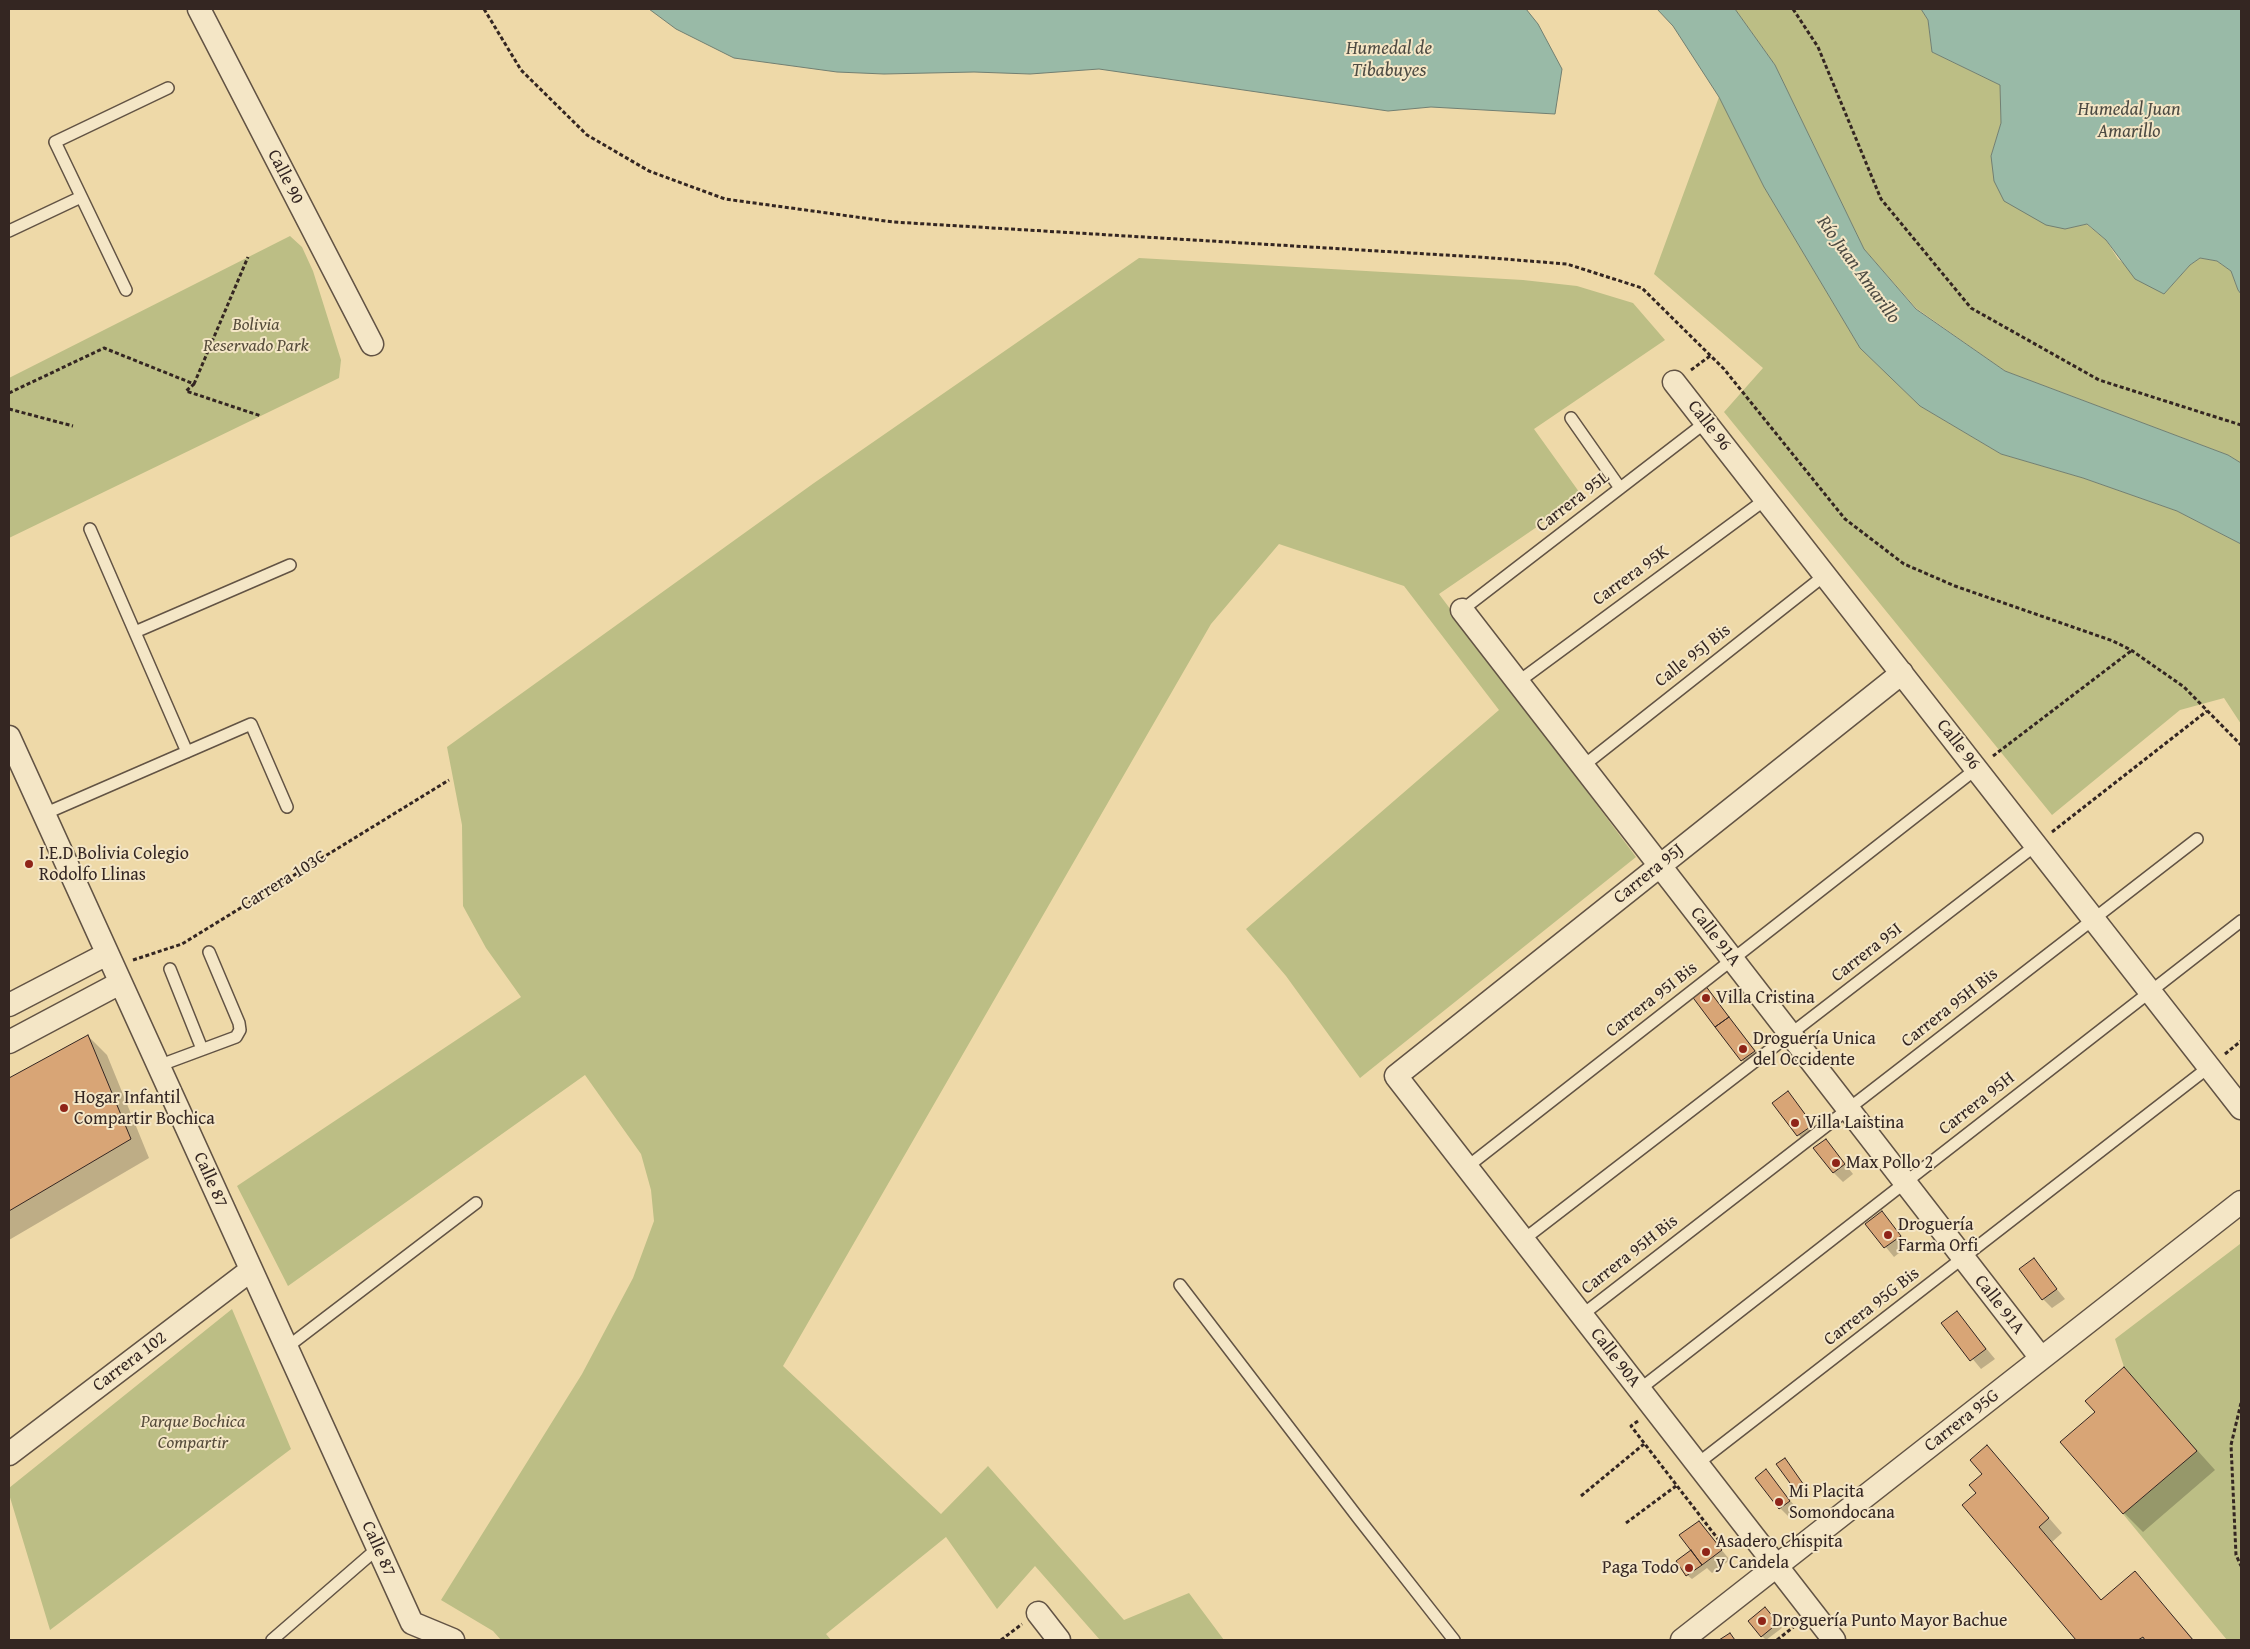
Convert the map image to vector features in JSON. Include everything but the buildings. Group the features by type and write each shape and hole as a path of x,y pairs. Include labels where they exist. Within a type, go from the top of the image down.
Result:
{"street":[{"name":"Calle 90","path":"199,9 372,344"},
{"name":"Calle 96","path":"1674,382 2241,1108"},
{"name":"Calle 91A","path":"1462,610 2041,1358"},
{"name":"Carrera 95J","path":"1396,1076 1902,673"},
{"name":"Calle 87","path":"9,737 412,1623 453,1640"},
{"path":"9,1005 114,968"},
{"path":"9,1042 114,968"},
{"name":"Calle 90A","path":"1396,1076 1834,1640"},
{"name":"Carrera 95G","path":"1682,1640 2241,1202"},
{"name":"Carrera 102","path":"9,1454 251,1270"},
{"path":"1038,1613 1059,1640"}],"lane":[{"path":"126,290 55,142 168,88"},
{"path":"9,231 81,197"},
{"path":"1571,418 1620,488"},
{"name":"Carrera 95L","path":"1462,610 1706,422"},
{"name":"Carrera 95K","path":"1518,682 1766,499"},
{"path":"90,529 187,752"},
{"path":"135,632 290,565"},
{"name":"Calle 95J Bis","path":"1582,766 1825,575"},
{"path":"44,814 252,724 288,807"},
{"name":"Carrera 95I Bis","path":"1467,1167 1976,768"},
{"name":"Carrera 95H Bis","path":"1582,1314 2197,839"},
{"name":"Carrera 95I","path":"1524,1240 2036,845"},
{"name":"Carrera 95H","path":"1640,1389 2241,921"},
{"path":"158,1066 236,1037 240,1030 239,1023 209,952"},
{"path":"170,969 202,1050"},
{"name":"Carrera 95G Bis","path":"1697,1464 2209,1068"},
{"path":"286,1348 476,1204"},
{"path":"1180,1285 1353,1512 1454,1640"},
{"path":"272,1640 378,1548"}],"path":[{"path":"484,9 521,70 587,135 649,172 725,199 893,222 1468,256 1567,264 1642,288 1724,369 1845,519 1904,564 1955,586 2113,641 2131,650 2184,687 2241,745"},
{"path":"1793,9 1818,47 1881,199 1971,308 2099,380 2241,425"},
{"path":"248,257 194,384 186,391 261,416"},
{"path":"9,394 104,348 194,384"},
{"path":"9,409 73,426"},
{"path":"1976,768 2131,650"},
{"path":"2036,845 2207,710"},
{"name":"Carrera 103C","path":"114,968 182,944 448,780"},
{"path":"2241,1403 2231,1445 2236,1555 2241,1566"},
{"path":"1631,1426 1721,1543"},
{"path":"1581,1496 1644,1444"},
{"path":"1626,1523 1676,1486"}],"green space":[{"path":"1735,9 1921,9 1928,20 1932,52 2000,85 2001,123 1991,156 2065,229 2086,224 2106,240 2118,259 2164,294 2190,265 2200,258 2217,261 2231,271 2241,294 2241,463 2228,455 2005,371 1916,308 1864,249 1775,65"},
{"path":"1719,97 1764,187 1860,348 1920,406 2001,454 2083,478 2177,511 2241,544 2241,724 2224,698 2180,710 2052,815 1724,412 1763,368 1654,274"},
{"name":"Bolivia Reservado Park","path":"290,236 302,247 313,271 341,360 339,378 9,538 9,378"},
{"path":"1139,258 1523,280 1577,286 1633,303 1665,340 1534,429 1582,496 1439,594 1636,857 1360,1078 1286,976 1246,929 1499,710 1404,586 1279,544 1211,624 783,1366 941,1514 988,1466 1124,1620 1189,1593 1224,1640 1100,1640 1035,1566 997,1609 946,1537 826,1634 831,1640 501,1640 493,1631 441,1600 582,1374 633,1278 654,1221 651,1190 641,1154 585,1075 288,1286 237,1186 521,997 486,948 463,906 462,825 447,747 814,483"},
{"path":"2240,1244 2241,1640 2227,1640 2123,1514 2196,1451 2124,1367 2115,1339"},
{"name":"Parque Bochica Compartir","path":"232,1309 291,1449 50,1630 9,1494 9,1488"}],"water":[{"name":"Humedal de Tibabuyes","path":"649,9 1526,9 1538,24 1562,69 1555,114 1431,107 1388,111 1099,69 1030,74 974,72 884,74 837,72 734,58 676,29"},
{"name":"Río Juan Amarillo","path":"1657,9 1735,9 1775,65 1864,249 1916,309 2005,371 2228,455 2241,463 2241,544 2177,511 2083,478 2001,454 1920,406 1860,348 1764,187 1719,97 1673,26"},
{"name":"Humedal Juan Amarillo","path":"1921,9 2241,9 2241,294 2231,271 2217,261 2200,258 2190,265 2164,294 2135,279 2106,240 2087,224 2065,229 2046,225 2004,201 1994,181 1991,156 2001,123 2000,85 1932,52 1928,20"}],"place":[{"name":"I.E.D Bolivia Colegio Rodolfo Llinas","path":"29,864"},
{"name":"Villa Cristina","path":"1706,998"},
{"name":"Droguería Unica del Occidente","path":"1743,1049"},
{"name":"Hogar Infantil Compartir Bochica","path":"64,1108"},
{"name":"Villa Laistina","path":"1795,1123"},
{"name":"Max Pollo 2","path":"1836,1163"},
{"name":"Droguería Farma Orfi","path":"1888,1235"},
{"name":"Mi Placita Somondocana","path":"1779,1502"},
{"name":"Asadero Chispita y Candela","path":"1706,1552"},
{"name":"Paga Todo","path":"1689,1568"},
{"name":"Droguería Punto Mayor Bachue","path":"1762,1621"}]}
